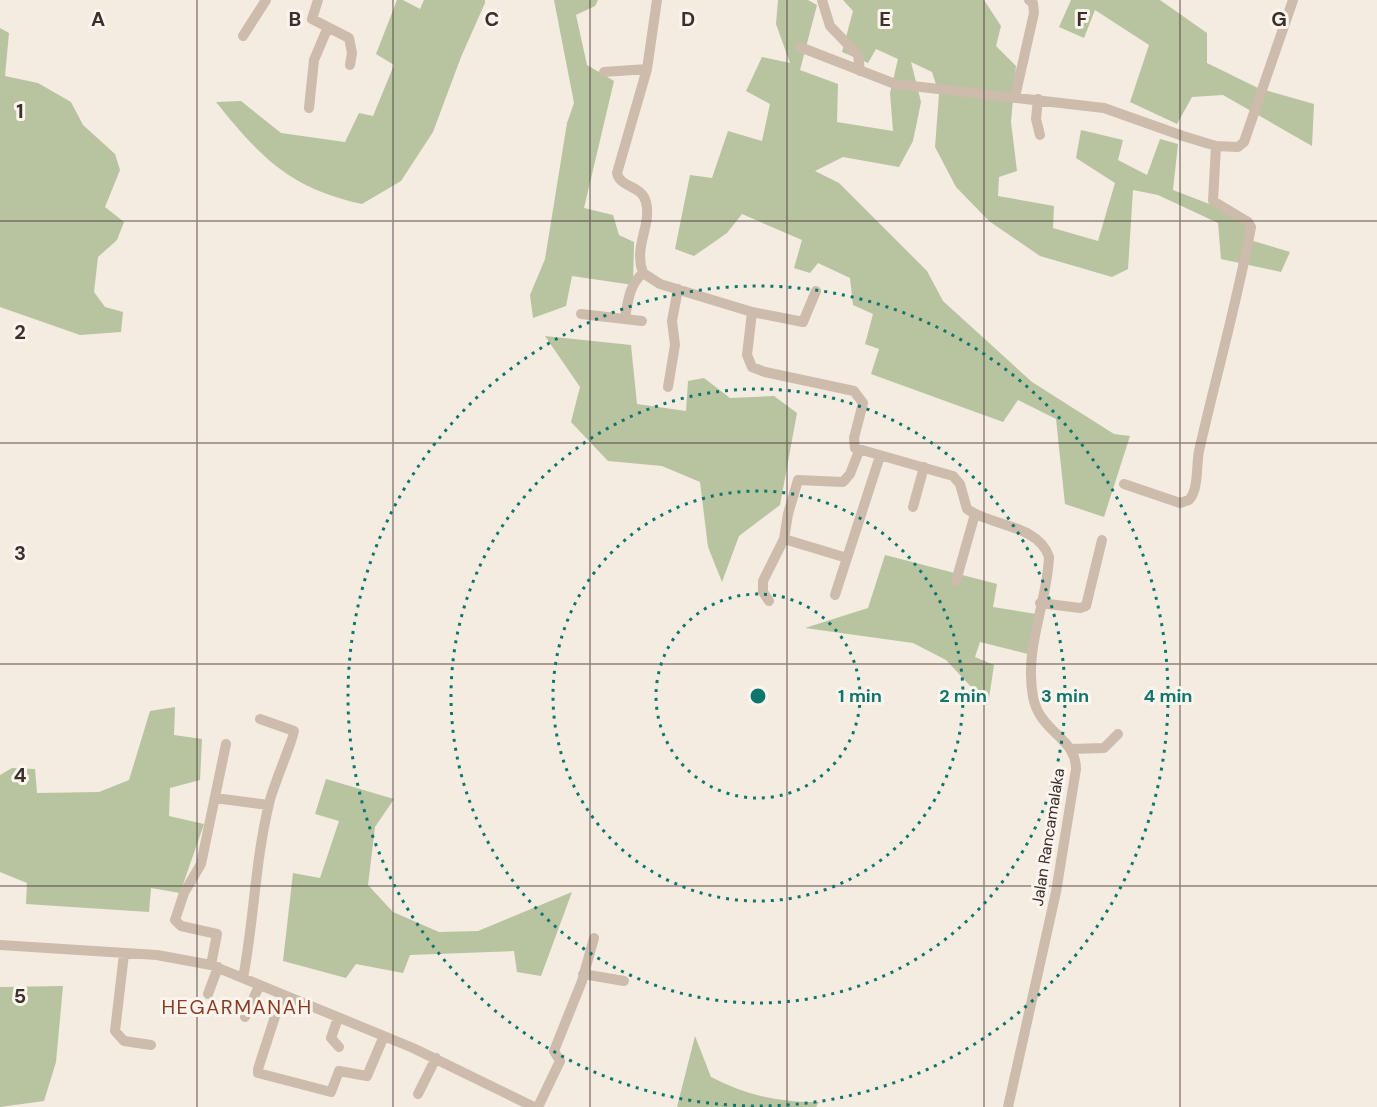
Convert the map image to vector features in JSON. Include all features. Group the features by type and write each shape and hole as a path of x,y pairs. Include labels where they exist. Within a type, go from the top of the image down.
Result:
{"street":[{"path":"243,36 266,0"},
{"path":"318,0 312,19 349,38 352,52 350,65"},
{"path":"657,0 647,69 617,173 620,181 638,190 646,200 647,214 639,245 643,273 660,284 678,290 752,312 803,322 816,291"},
{"path":"822,0 830,26 858,55 860,71"},
{"path":"1015,97 1034,13 1033,3 1029,0"},
{"path":"800,48 895,84 1104,108 1216,146 1238,147 1244,142 1293,0"},
{"path":"309,108 314,60 328,27"},
{"path":"604,72 647,69"},
{"path":"1038,99 1036,119 1040,135"},
{"path":"1124,484 1180,503 1189,500 1194,491 1198,457 1241,279 1251,227 1248,222 1213,201 1216,146"},
{"path":"625,318 630,289 635,279 643,273"},
{"path":"668,387 675,345 672,321 678,290"},
{"path":"752,312 747,355 752,367 859,394 862,406 853,443 859,451 948,473 957,479 967,509 975,514 956,581"},
{"path":"581,314 642,321"},
{"path":"769,601 763,592 763,581 784,539 798,480 843,482 850,474 859,451"},
{"path":"835,595 880,456"},
{"path":"913,507 924,467"},
{"name":"Jalan Rancamalaka","path":"975,514 1022,531 1045,548 1049,561 1030,663 1033,697 1042,720 1071,749 1075,757 1076,769 1056,892 1008,1107"},
{"path":"784,539 846,558"},
{"path":"1040,603 1080,608 1086,606 1102,540"},
{"path":"243,978 268,805 284,756 295,733 260,719"},
{"path":"1071,749 1104,748 1118,734"},
{"path":"208,994 218,934 181,926 175,920 184,893 201,864 226,744"},
{"path":"215,798 268,805"},
{"path":"0,945 157,955 214,966 436,1058 536,1107 560,1061 554,1051 594,939"},
{"path":"124,954 114,1031 124,1041 151,1044"},
{"path":"583,974 624,981"},
{"path":"245,1017 259,986"},
{"path":"282,995 258,1073 331,1092 339,1071 367,1077 384,1036"},
{"path":"338,1018 331,1038 339,1047"},
{"path":"418,1094 436,1058"}],"green space":[{"path":"397,0 403,0 420,9 424,0 485,0 485,3 461,57 433,132 401,181 362,204 315,189 279,168 263,155 216,102 241,101 281,133 345,142 359,113 373,116 394,65 376,54"},
{"path":"554,0 598,0 595,6 576,15 587,65 614,81 584,208 613,215 619,235 634,242 633,285 572,276 566,306 533,318 530,295 545,259 567,123 574,103"},
{"path":"778,0 808,0 817,5 800,70 838,84 837,122 893,131 890,93 898,59 876,49 868,63 842,52 853,11 843,0 984,0 1001,26 996,46 1016,66 1011,122 1017,171 999,177 998,196 1054,206 1053,228 1098,241 1115,183 1076,158 1081,130 1123,140 1118,160 1147,175 1160,139 1178,144 1173,190 1243,217 1250,240 1290,252 1281,272 1221,259 1218,223 1158,195 1133,190 1128,269 1112,277 1040,256 989,221 956,187 935,147 939,94 932,72 911,62 921,102 913,141 899,167 843,157 815,171 839,183 927,271 943,301 1032,382 1114,434 1130,436 1104,517 1065,504 1056,419 1018,400 1003,422 871,374 879,349 865,344 873,314 853,305 850,278 818,263 810,273 794,268 802,240 742,214 727,233 694,256 675,249 690,175 712,178 728,131 762,141 770,104 746,91 762,57 790,63 776,24"},
{"path":"1071,0 1160,0 1207,33 1207,63 1258,88 1314,104 1312,146 1223,95 1192,97 1177,124 1130,102 1149,45 1095,10 1084,38 1059,27"},
{"path":"0,28 9,33 5,76 38,83 71,102 83,125 115,154 120,170 105,207 124,222 117,240 98,257 94,292 105,307 123,312 121,332 80,335 0,307"},
{"path":"545,336 631,345 637,404 686,411 688,381 704,378 730,398 774,396 797,413 780,505 739,536 722,582 708,547 700,482 662,466 608,461 571,422 580,387"},
{"path":"885,555 997,584 993,607 1036,614 1032,655 980,642 975,657 994,665 988,705 946,660 913,643 805,628 868,608"},
{"path":"175,707 174,735 202,739 200,780 170,788 169,816 204,824 180,893 151,888 149,912 26,904 27,883 0,872 0,775 12,768 35,769 37,793 99,792 129,780 150,711"},
{"path":"326,779 394,799 375,827 368,885 393,912 439,932 478,931 572,892 541,976 517,972 514,951 410,955 403,973 356,964 346,978 283,961 293,873 320,878 339,821 315,814"},
{"path":"63,986 56,1062 44,1101 0,1107 0,987"},
{"path":"695,1036 711,1077 737,1089 764,1097 819,1102 816,1107 677,1107"}],"district":[{"name":"HEGARMANAH","path":"237,1007"}]}
